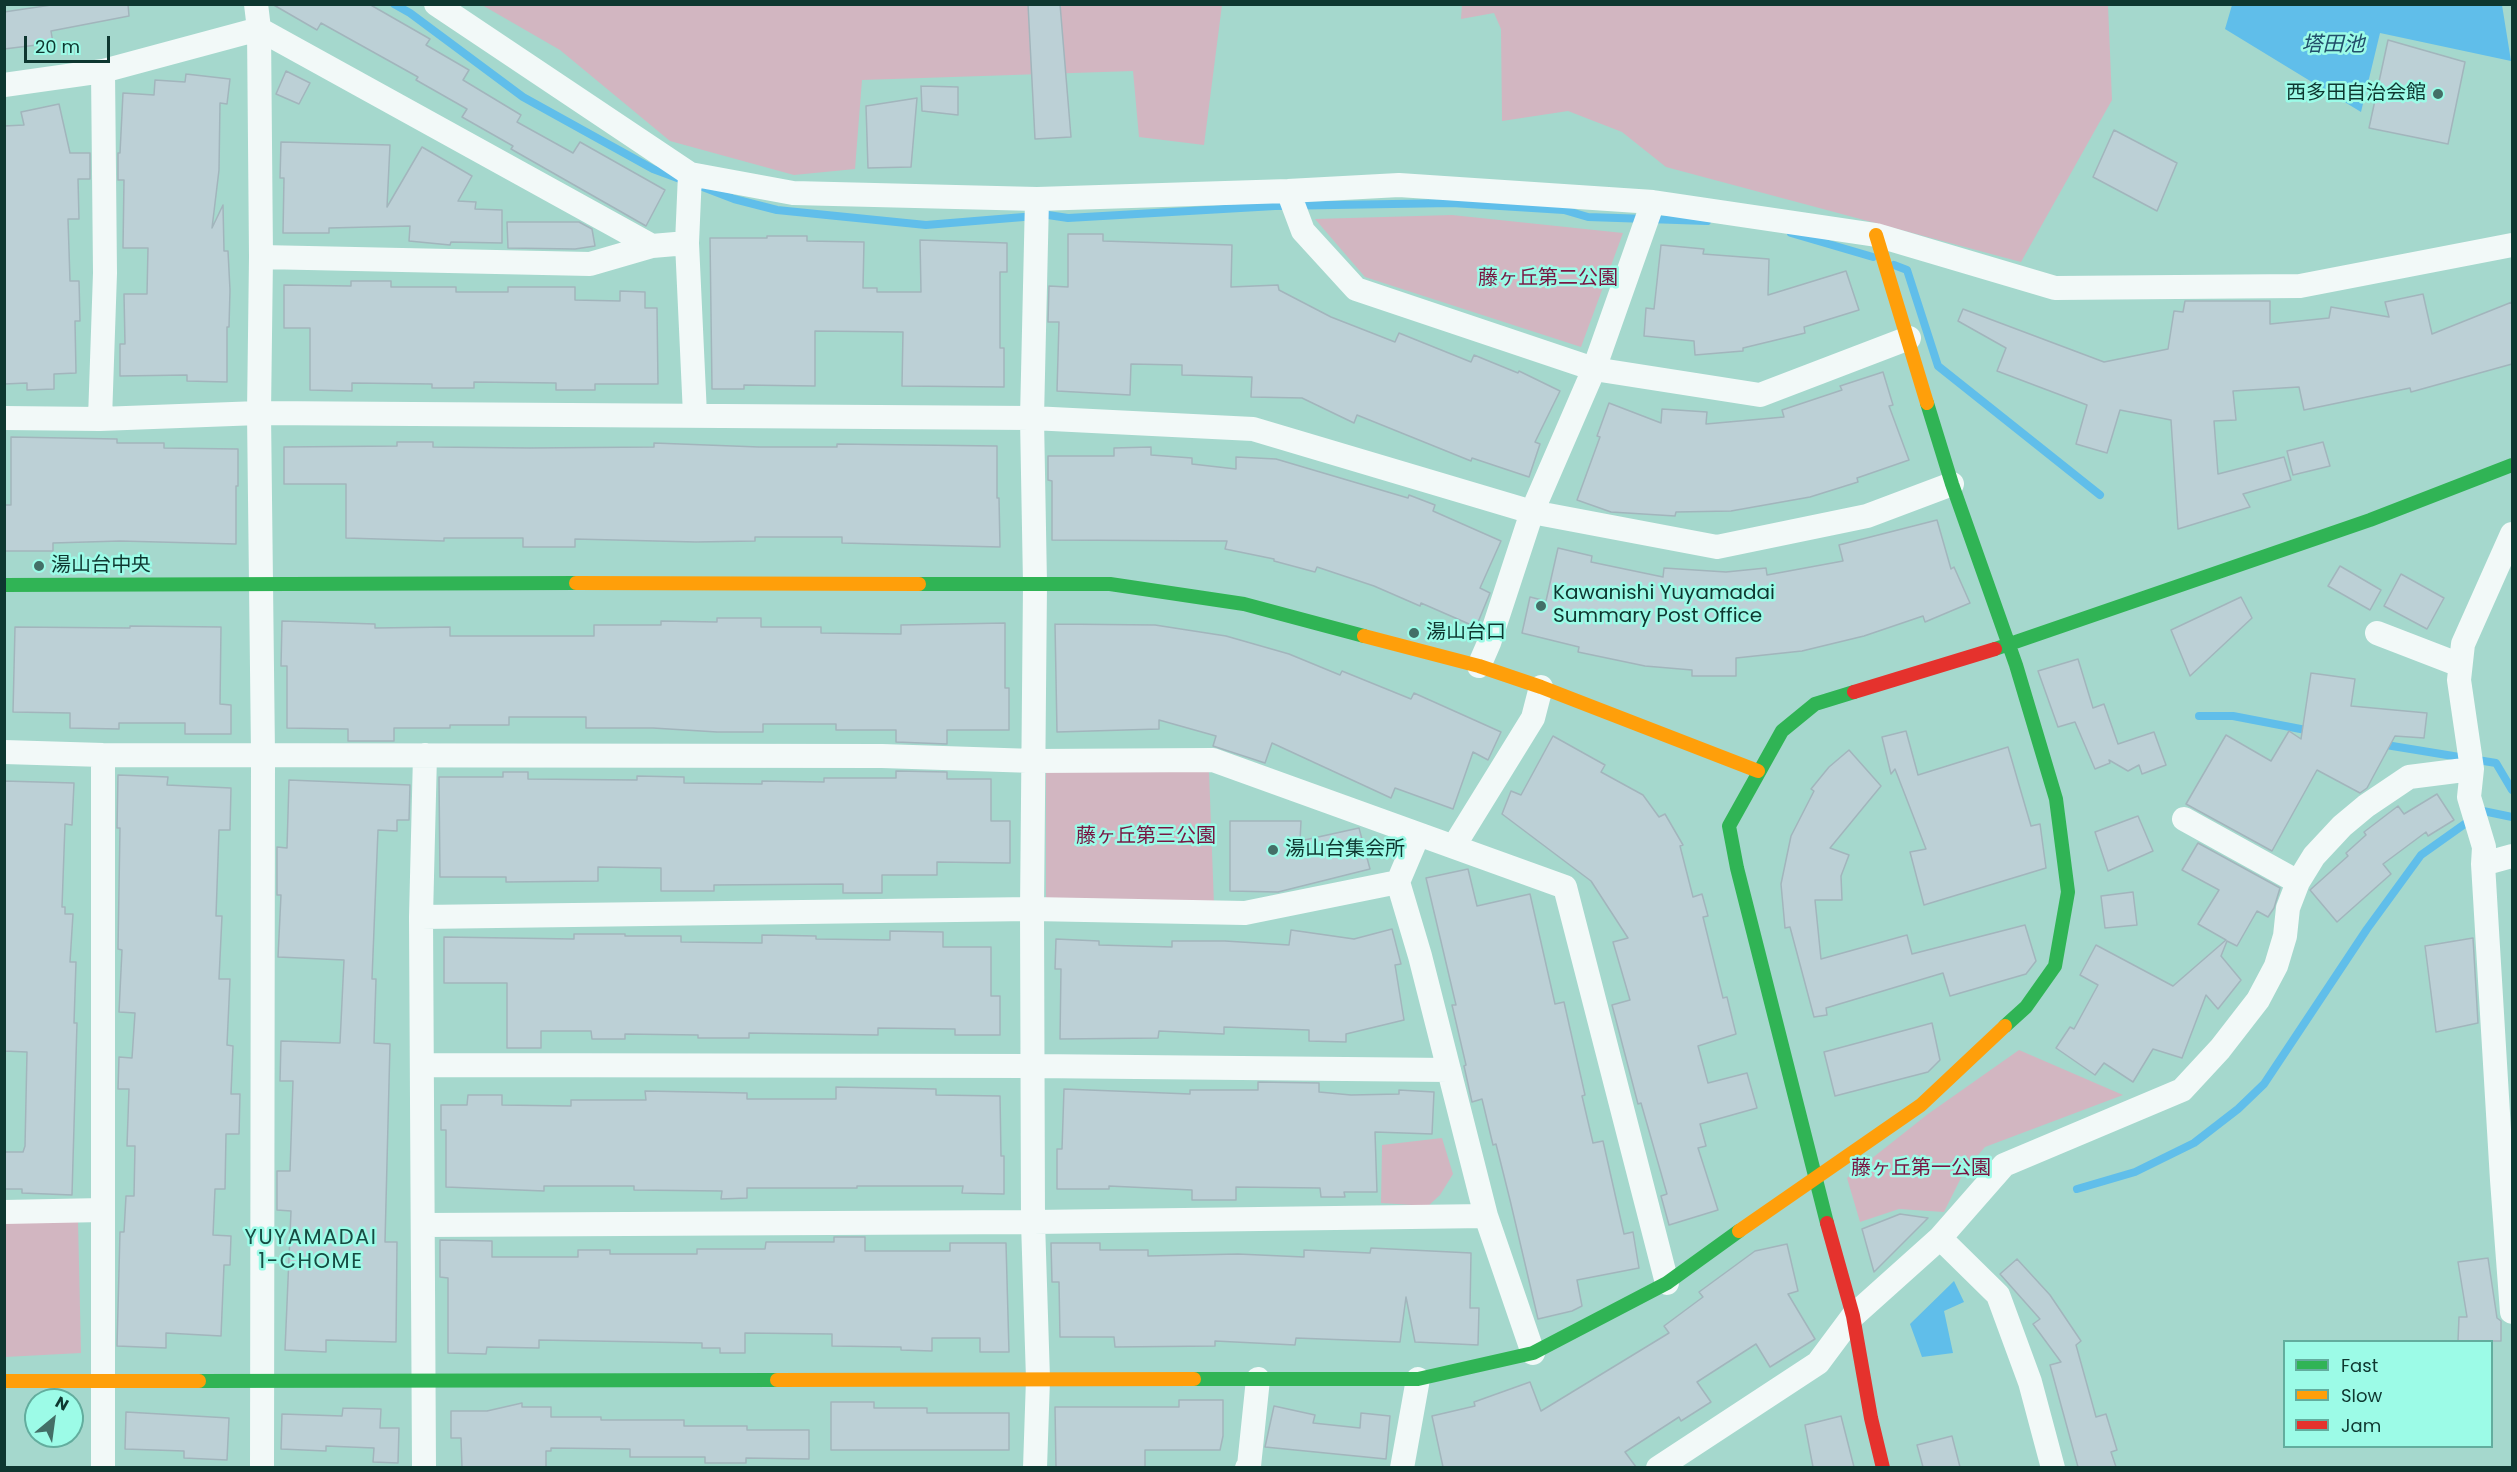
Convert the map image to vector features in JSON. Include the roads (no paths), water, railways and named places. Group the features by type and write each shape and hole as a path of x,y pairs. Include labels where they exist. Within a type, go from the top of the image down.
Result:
{"street":[{"path":"256,4 259,29 261,257 259,413 263,754 262,1467"},
{"path":"436,4 690,176 794,193 1037,200 1399,185 1653,202 1876,235 2055,288 2300,286 2512,245"},
{"path":"4,85 103,71 259,29 652,246"},
{"path":"100,418 105,273 103,71"},
{"path":"690,176 687,243 695,415"},
{"path":"1287,191 1304,231 1356,289 1594,369 1760,395 1909,338"},
{"path":"1035,1467 1038,1379 1033,1222 1032,909 1035,584 1032,418 1037,200"},
{"path":"1479,666 1490,643 1532,512 1594,369 1653,202"},
{"path":"4,1381 1418,1379 1533,1353 1667,1283 1796,1190 1921,1105 2026,1007 2055,966 2068,892 2056,799 2008,645 1952,484 1876,235"},
{"path":"261,257 590,264 652,246 687,243"},
{"path":"4,418 100,418 259,413 695,415 1032,418 1253,429 1532,512 1717,547 1867,516 1952,484"},
{"path":"1883,1467 1871,1418 1853,1316 1815,1179 1737,868 1729,826 1782,731 1815,704 2008,645 2370,520 2512,465"},
{"path":"2509,547 2463,644 2459,680 2472,769 2469,797 2484,847 2483,864 2508,1204 2512,1312"},
{"path":"4,585 261,583 1110,585 1244,604 1479,666 1542,687 1758,771"},
{"path":"2377,633 2460,665"},
{"path":"1454,846 1533,718 1542,687"},
{"path":"4,752 882,756 1034,761 1213,760 1565,887 1667,1283"},
{"path":"103,754 102,1380 104,1467"},
{"path":"424,1467 422,917 425,755"},
{"path":"1658,1467 1818,1363 1853,1316 1940,1238 2004,1165 2182,1089 2220,1049 2258,1000 2276,966 2285,936 2288,908 2298,882 2314,856 2342,826 2366,806 2409,777 2472,769"},
{"path":"2184,819 2298,882"},
{"path":"1418,835 1398,882 1420,956 1486,1216 1533,1353"},
{"path":"2483,864 2512,856"},
{"path":"422,917 1032,909 1245,913 1398,882"},
{"path":"423,1065 1033,1066 1449,1070"},
{"path":"4,1212 103,1210"},
{"path":"424,1225 1033,1222 1486,1216"},
{"path":"1940,1238 1998,1295 2030,1382 2053,1467"},
{"path":"1247,1467 1249,1466 1258,1379"},
{"path":"1402,1467 1418,1379"}],"water":[{"name":"塔田池","path":"2232,5 2502,5 2511,61 2380,33 2361,112 2225,29"},
{"path":"1954,1281 1964,1302 1944,1311 1953,1353 1922,1357 1910,1324"}],"waterway":[{"path":"394,4 410,13 523,97 653,169 680,179"},
{"path":"700,186 734,199 777,210 926,225 1048,215 1068,218 1275,206 1452,203 1564,210 1588,217 1707,221"},
{"path":"1791,233 1873,257"},
{"path":"1894,265 1907,270 1938,366 2100,495"},
{"path":"2199,716 2233,716 2311,731"},
{"path":"2380,744 2496,763 2512,790"},
{"path":"2077,1189 2135,1172 2194,1143 2238,1109 2264,1084 2367,929 2421,855 2483,811 2512,817"}],"place":[{"name":"西多田自治会館","path":"2438,94"},
{"name":"湯山台中央","path":"39,566"},
{"name":"Kawanishi Yuyamadai Summary Post Office","path":"1541,606"},
{"name":"湯山台口","path":"1414,633"},
{"name":"湯山台集会所","path":"1273,850"}],"district":[{"name":"YUYAMADAI 1-CHOME","path":"311,1251"}],"park label":[{"name":"藤ヶ丘第二公園","path":"1548,279"},
{"name":"藤ヶ丘第三公園","path":"1146,837"},
{"name":"藤ヶ丘第一公園","path":"1921,1169"}]}
